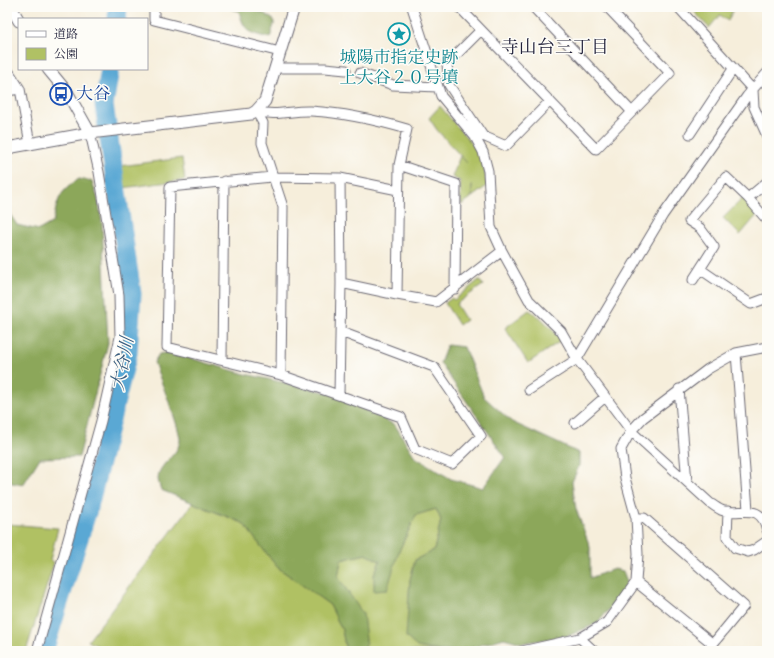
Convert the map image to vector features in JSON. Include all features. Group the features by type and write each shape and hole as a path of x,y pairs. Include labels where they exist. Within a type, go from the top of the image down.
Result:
{"street":[{"path":"11,7 18,19"},
{"path":"154,7 154,20 280,52"},
{"path":"7,148 95,133 246,115 256,111 266,101 294,7"},
{"path":"412,7 441,96 475,137 484,152 488,171 491,227 502,251 529,300 561,331 577,359 631,431 710,503 721,510 748,510 760,516 767,530"},
{"path":"459,7 596,149 670,73 607,7"},
{"path":"532,7 632,112"},
{"path":"678,7 753,90 754,107 767,136"},
{"path":"481,30 447,64 449,85 483,136 506,146 550,101"},
{"path":"276,68 325,68 346,70"},
{"path":"7,69 20,89 30,144"},
{"path":"690,134 734,69"},
{"path":"38,651 101,421 120,337 119,295 99,172 95,133 67,92 49,70"},
{"path":"360,73 393,85 437,87"},
{"path":"529,390 577,359 663,215 753,90 767,73"},
{"path":"7,91 20,89"},
{"path":"256,111 268,115 309,111 333,113 382,122 407,129 399,165 397,294"},
{"path":"256,111 263,123 262,143 272,177 283,206 281,374"},
{"path":"399,165 456,184 455,289"},
{"path":"340,332 434,367 481,436 452,464 415,450 401,417 281,374 167,346 170,187 272,177 340,178 398,190"},
{"path":"339,394 341,283 340,178"},
{"path":"693,280 714,247 700,228 689,221 726,178 748,198 767,220"},
{"path":"222,360 224,181"},
{"path":"748,198 767,182"},
{"path":"341,283 436,302 455,289 502,251"},
{"path":"700,269 750,304 767,298"},
{"path":"522,651 580,638 607,622 636,582 638,554 636,518 625,478 621,449 631,431 643,418 679,389 708,369 736,353 767,347"},
{"path":"736,353 748,510"},
{"path":"679,389 687,482"},
{"path":"575,423 605,397"},
{"path":"728,511 727,537 735,548 748,552 754,550 767,541"},
{"path":"636,518 644,518 744,606 710,648 636,582"},
{"path":"580,638 594,651"}],"green space":[{"path":"224,7 256,7 257,11 265,14 275,21 270,38 249,31 243,24 239,11"},
{"path":"690,7 734,7 728,21 720,15 709,28"},
{"path":"440,106 477,150 483,162 487,186 472,197 472,185 471,198 461,205 460,181 452,177 460,156 467,163 437,130 429,118"},
{"path":"182,158 185,180 122,188 120,166"},
{"path":"79,179 92,181 98,199 102,223 108,343 79,457 40,458 23,485 7,482 7,210 17,225 39,230 53,222 60,196 67,188"},
{"path":"744,197 758,214 740,235 723,218"},
{"path":"479,280 483,285 456,304 466,320 459,325 445,303 452,298 454,300"},
{"path":"529,310 541,318 562,340 528,363 505,328"},
{"path":"447,345 464,347 484,397 512,422 579,453 579,466 572,482 576,509 590,547 590,578 614,569 623,571 626,579 626,587 598,623 568,636 522,643 504,638 461,651 439,651 417,647 406,637 410,580 415,560 434,550 441,520 436,509 416,515 399,551 387,590 374,591 374,575 380,561 366,554 341,560 338,577 363,614 366,639 365,651 346,651 342,630 330,605 277,567 243,523 161,490 158,480 159,473 164,464 176,451 180,441 174,415 154,362 159,354 169,352 241,373 334,394 395,425 415,457 451,479 483,488 505,457 440,363"},
{"path":"193,503 243,523 277,567 330,605 342,630 346,651 108,651 88,641"},
{"path":"436,509 441,520 434,550 415,560 410,580 409,596 417,647 439,651 365,651 366,639 338,577 341,560 366,554 380,561 374,575 399,551 416,515"},
{"path":"7,524 58,528 50,560 54,563 26,651 7,651"}],"waterway":[{"name":"大谷川","path":"117,18 118,7"},
{"name":"大谷川","path":"44,651 89,506 128,353 132,294 104,105 110,70"}],"place":[{"name":"城陽市指定史跡 上大谷２０号墳","path":"399,34"},
{"name":"大谷","path":"61,94"}],"district":[{"name":"寺山台三丁目","path":"555,48"}]}
